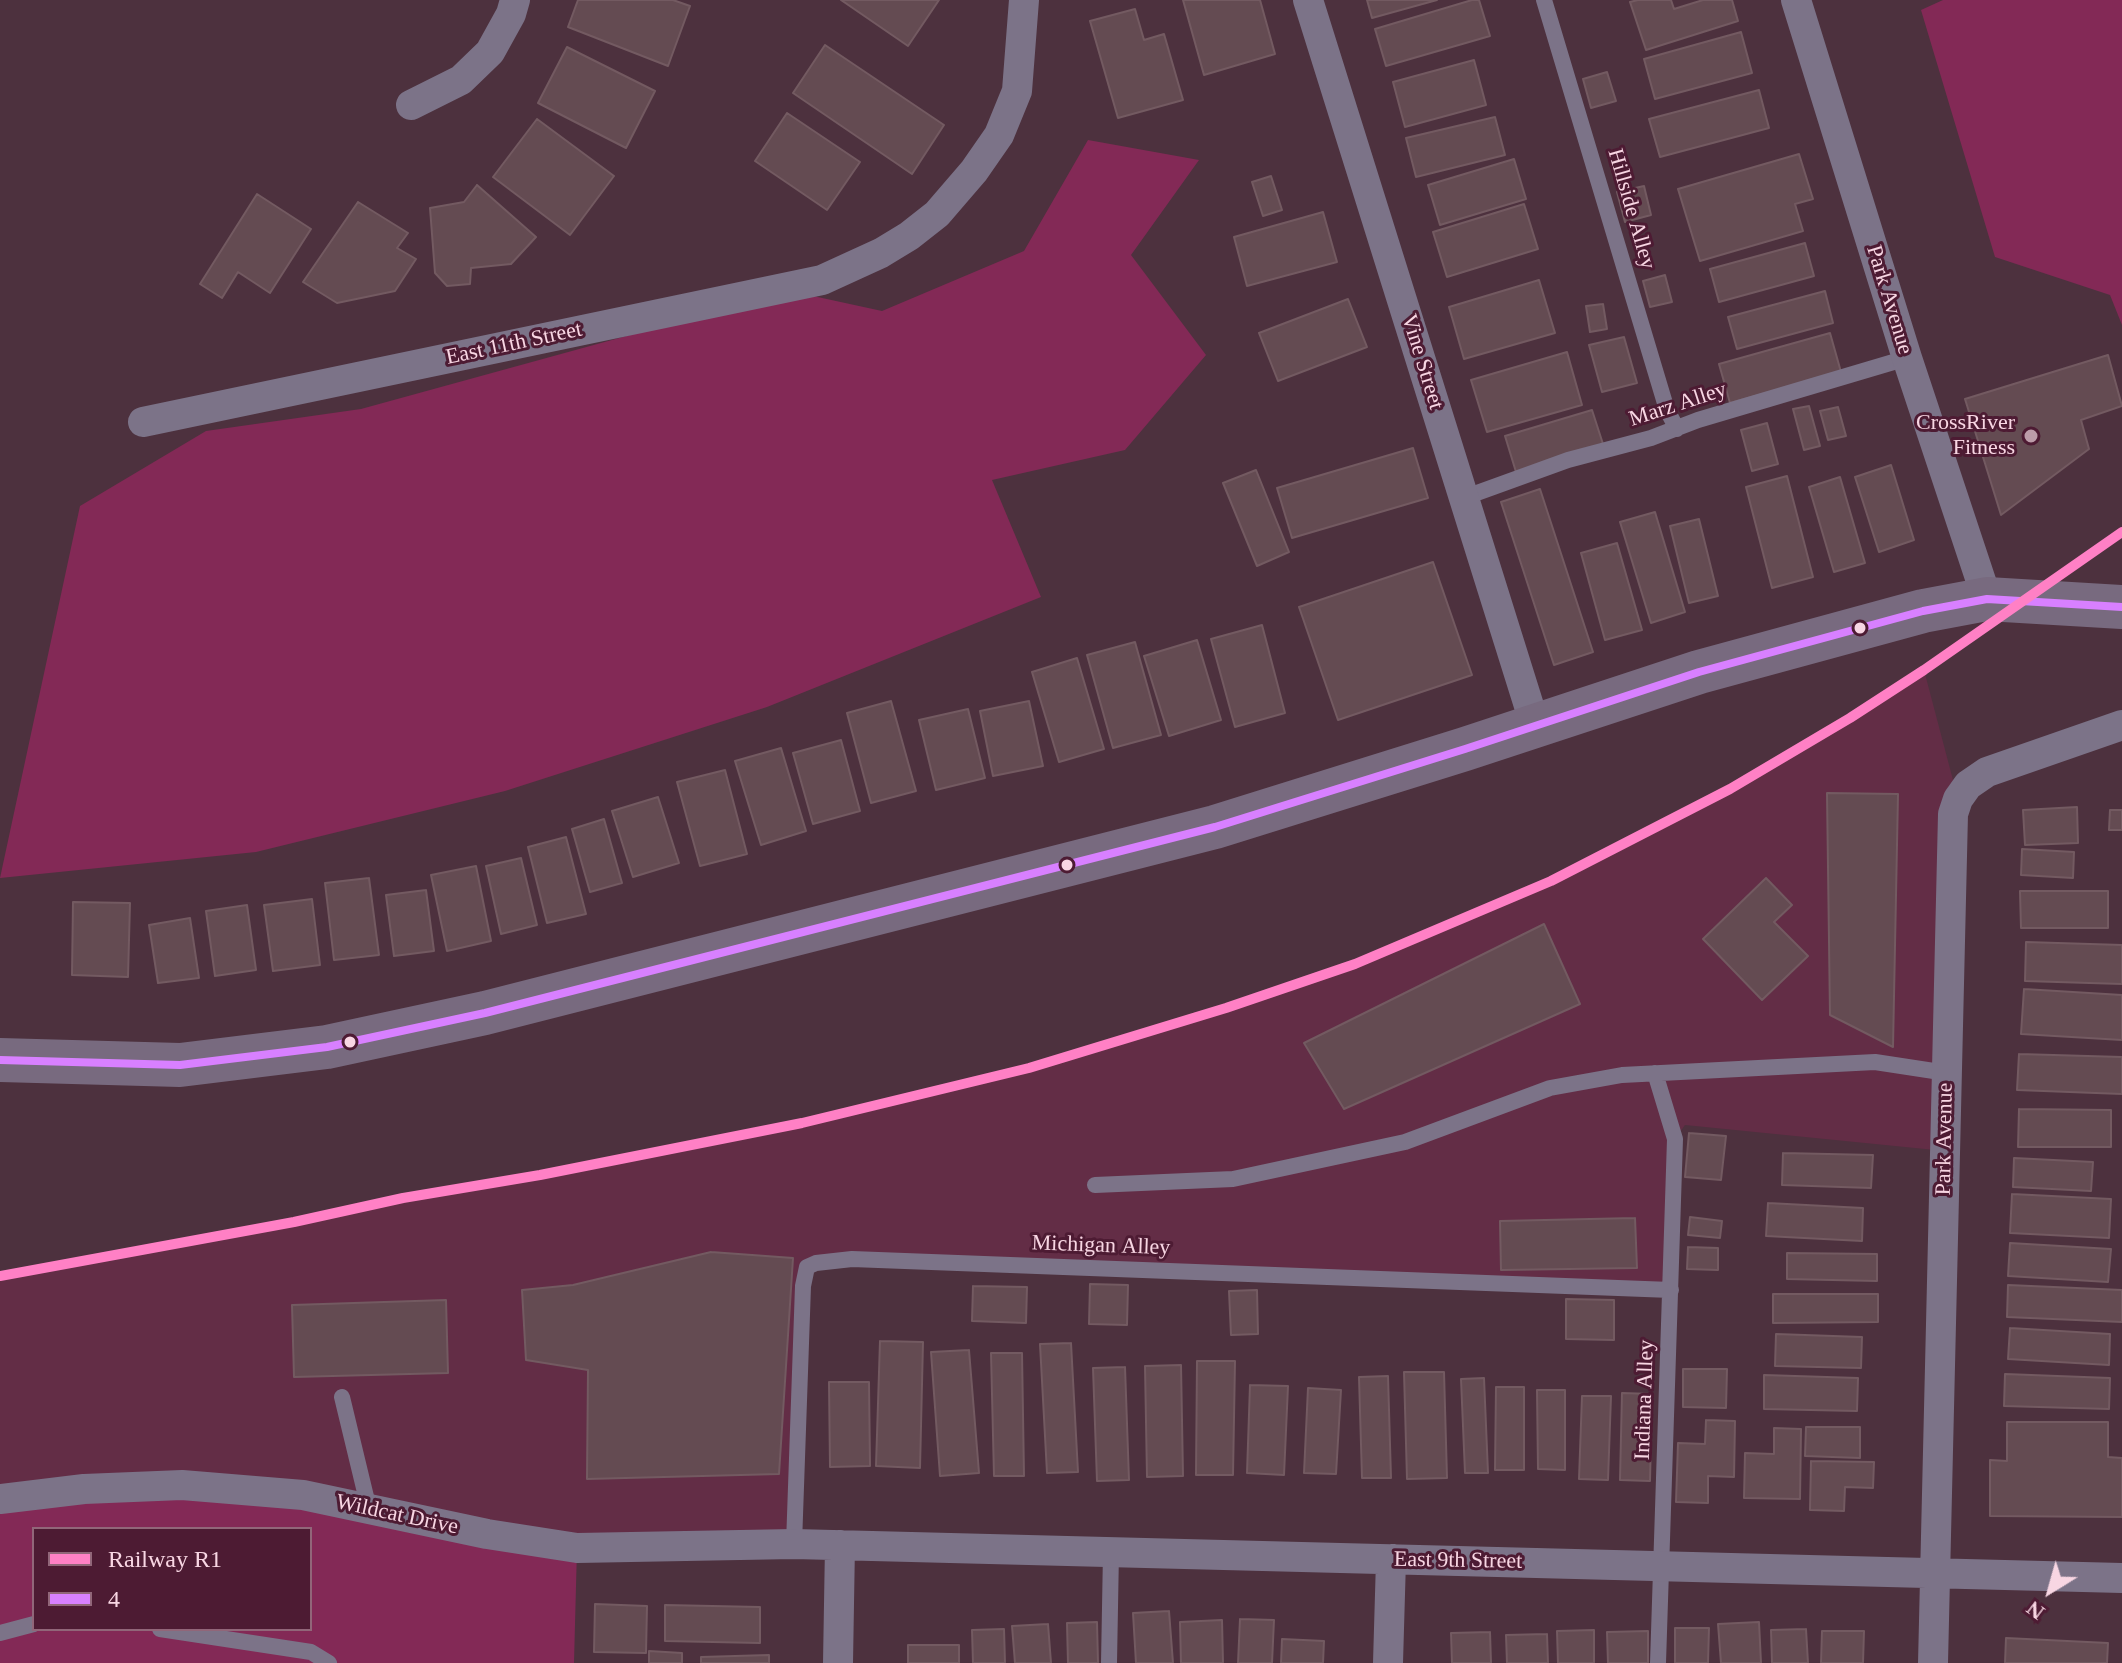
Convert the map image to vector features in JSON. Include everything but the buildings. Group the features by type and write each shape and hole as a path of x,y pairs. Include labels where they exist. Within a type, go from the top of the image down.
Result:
{"main road":[{"path":"0,1060 180,1065 327,1047 485,1013 1215,827 1714,667 1923,611 1987,599 2122,607"}],"street":[{"path":"411,105 461,80 490,52 511,14 515,0"},
{"name":"East 11th Street","path":"143,422 822,280 881,253 937,214 974,171 999,135 1017,91 1024,0"},
{"name":"Vine Street","path":"1308,0 1535,725"},
{"name":"Park Avenue","path":"1796,0 1907,358 1987,599"},
{"name":"Park Avenue","path":"1933,1663 1953,814 1958,799 1968,785 1987,772 2122,725"},
{"name":"Wildcat Drive","path":"0,1499 84,1489 182,1485 303,1495 487,1534 577,1548 794,1544"},
{"name":"East 9th Street","path":"794,1544 2122,1578"},
{"path":"838,1663 840,1545"},
{"path":"1388,1663 1393,1559"}],"lane":[{"name":"Hillside Alley","path":"1544,0 1667,410 1677,429"},
{"name":"Marz Alley","path":"1463,498 1568,460 1907,358"},
{"path":"1095,1185 1233,1179 1405,1142 1550,1088 1622,1075 1875,1062 1947,1073"},
{"name":"Indiana Alley","path":"1655,1073 1675,1139 1658,1663"},
{"name":"Michigan Alley","path":"794,1544 803,1286 807,1267 816,1263 852,1259 1671,1290"},
{"path":"342,1397 369,1509"},
{"path":"1109,1663 1111,1552"},
{"path":"0,1633 32,1625"},
{"path":"173,1631 311,1652 329,1663"}],"shaded area":[{"path":"1943,0 2122,0 2122,325 2110,295 1995,257 1921,10"},
{"path":"1088,140 1199,160 1131,255 1206,355 1125,450 992,480 1041,597 767,707 505,791 256,852 0,878 80,506 206,431 361,409 790,291 882,311 1024,251"},
{"path":"1924,670 1958,799 1945,1151 1685,1125 1675,1139 1671,1290 852,1259 807,1267 794,1544 577,1548 0,1499 0,1276 802,1123 1029,1068 1120,1042 1355,964 1551,881 1730,789"},
{"path":"182,1485 577,1548 574,1663 0,1663 0,1499"}],"rail line":[{"name":"R1","path":"0,1276 802,1123 1029,1068 1226,1008 1355,964 1551,881 1730,789 1924,670 2122,532"}],"transit line":[{"name":"4","path":"0,1060 180,1065 327,1047 485,1013 1215,827 1699,672 1923,611 1987,599 2122,607"}],"place":[{"name":"CrossRiver Fitness","path":"2031,436"}]}
